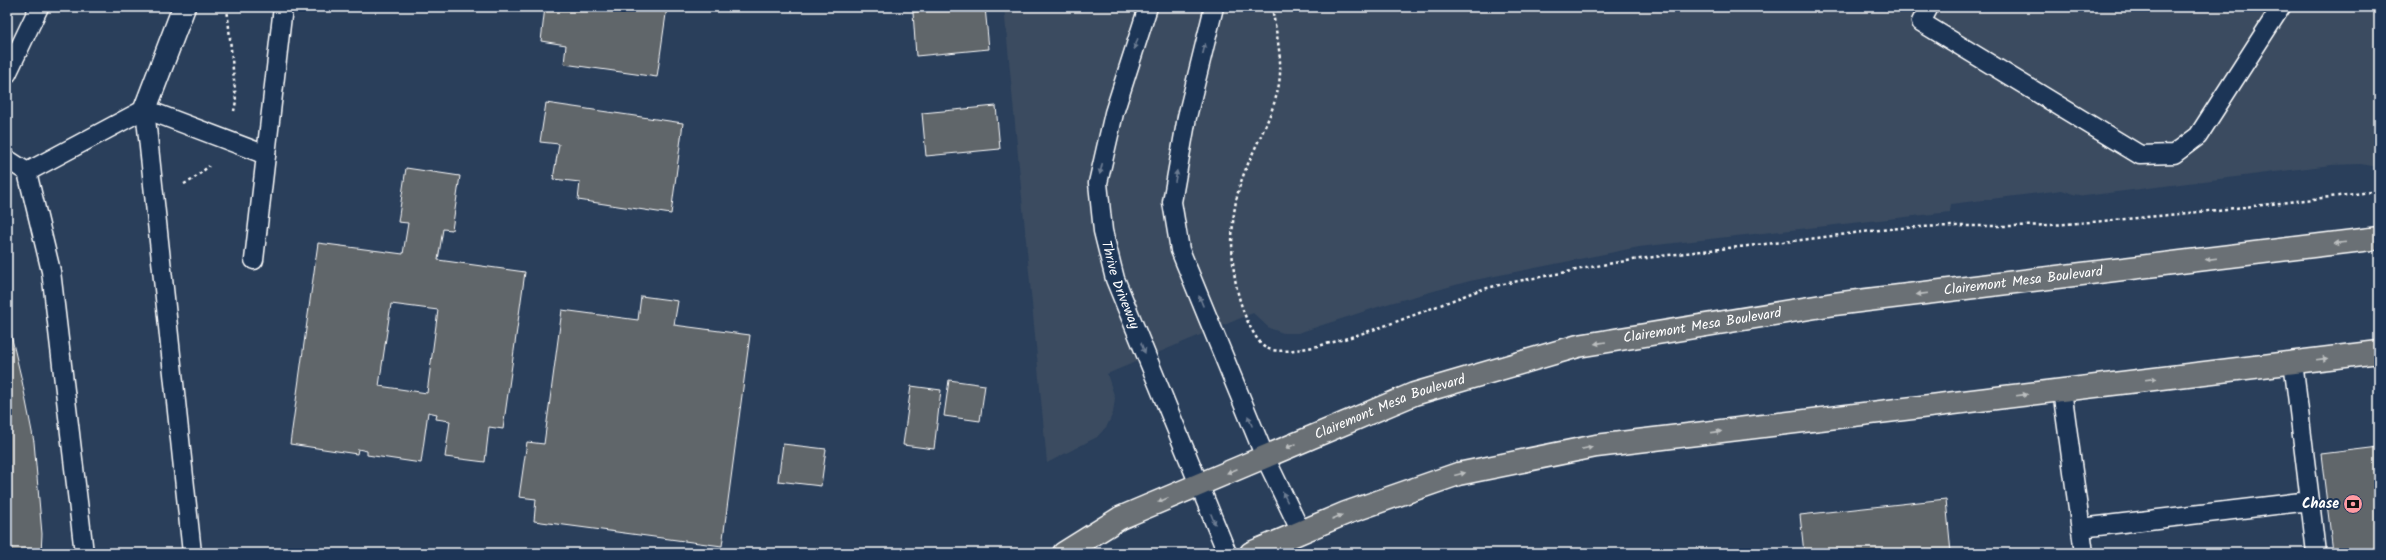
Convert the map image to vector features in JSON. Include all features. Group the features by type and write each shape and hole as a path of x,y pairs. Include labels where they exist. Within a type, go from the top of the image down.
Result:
{"main road":[{"name":"Clairemont Mesa Boulevard","path":"1064,553 1120,518 1414,394 1578,346 1834,304 2379,238"},
{"path":"1251,553 1346,513 1458,474 1596,446 2379,352"}],"street":[{"path":"145,109 184,7"}],"lane":[{"path":"7,74 39,7"},
{"path":"254,260 283,7"},
{"name":"Thrive Driveway","path":"1148,7 1114,113 1098,183 1102,223 1115,280 1227,553"},
{"path":"1214,7 1187,117 1172,202 1180,250 1266,457 1302,532"},
{"path":"1929,7 1921,22 2140,155 2174,154 2198,136 2281,7"},
{"path":"27,172 145,109 266,156"},
{"path":"145,109 192,553"},
{"path":"7,159 27,172 51,271 84,553"},
{"path":"2293,362 2316,553"},
{"path":"2062,390 2084,553"},
{"path":"2081,528 2310,501"}],"path":[{"path":"1272,7 1278,48 1279,86 1272,108 1240,184 1233,220 1232,246 1240,298 1247,320 1262,346 1268,350 1291,352 1329,344 1484,289 1583,269 1681,253 1903,228 2064,224 2379,191"}],"shaded area":[{"path":"1004,7 2379,7 2379,167 2360,164 2331,165 2085,196 2062,190 1951,204 1950,212 1639,247 1470,281 1387,304 1298,333 1283,333 1269,328 1253,313 1107,374 1115,398 1113,413 1107,426 1097,437 1047,463"}],"building":[{"path":"545,7 667,7 657,77 564,64 566,45 541,41"},
{"path":"985,7 989,49 916,56 913,12"},
{"path":"546,103 683,123 671,214 578,200 580,182 553,179 559,144 540,142"},
{"path":"996,106 1000,149 926,156 922,113"},
{"path":"406,168 460,176 452,230 443,229 438,260 525,272 503,429 489,427 485,462 445,457 450,421 436,419 437,414 428,412 421,463 367,455 367,451 358,449 357,454 290,444 318,243 403,254 408,223 398,222","holes":["391,304 438,310 427,393 379,386"]},
{"path":"641,296 678,301 674,325 750,335 722,546 534,521 536,499 519,497 527,442 544,444 562,310 638,320"},
{"path":"7,318 22,381 34,442 42,534 41,553 7,553"},
{"path":"949,380 985,385 980,421 944,416"},
{"path":"911,386 941,390 934,449 903,445"},
{"path":"783,444 826,449 821,486 778,481"},
{"name":"Chase","path":"2379,447 2379,553 2333,553 2321,454"},
{"path":"1946,499 1951,553 1804,553 1800,515"}],"place":[{"name":"Chase","path":"2353,504"}]}
